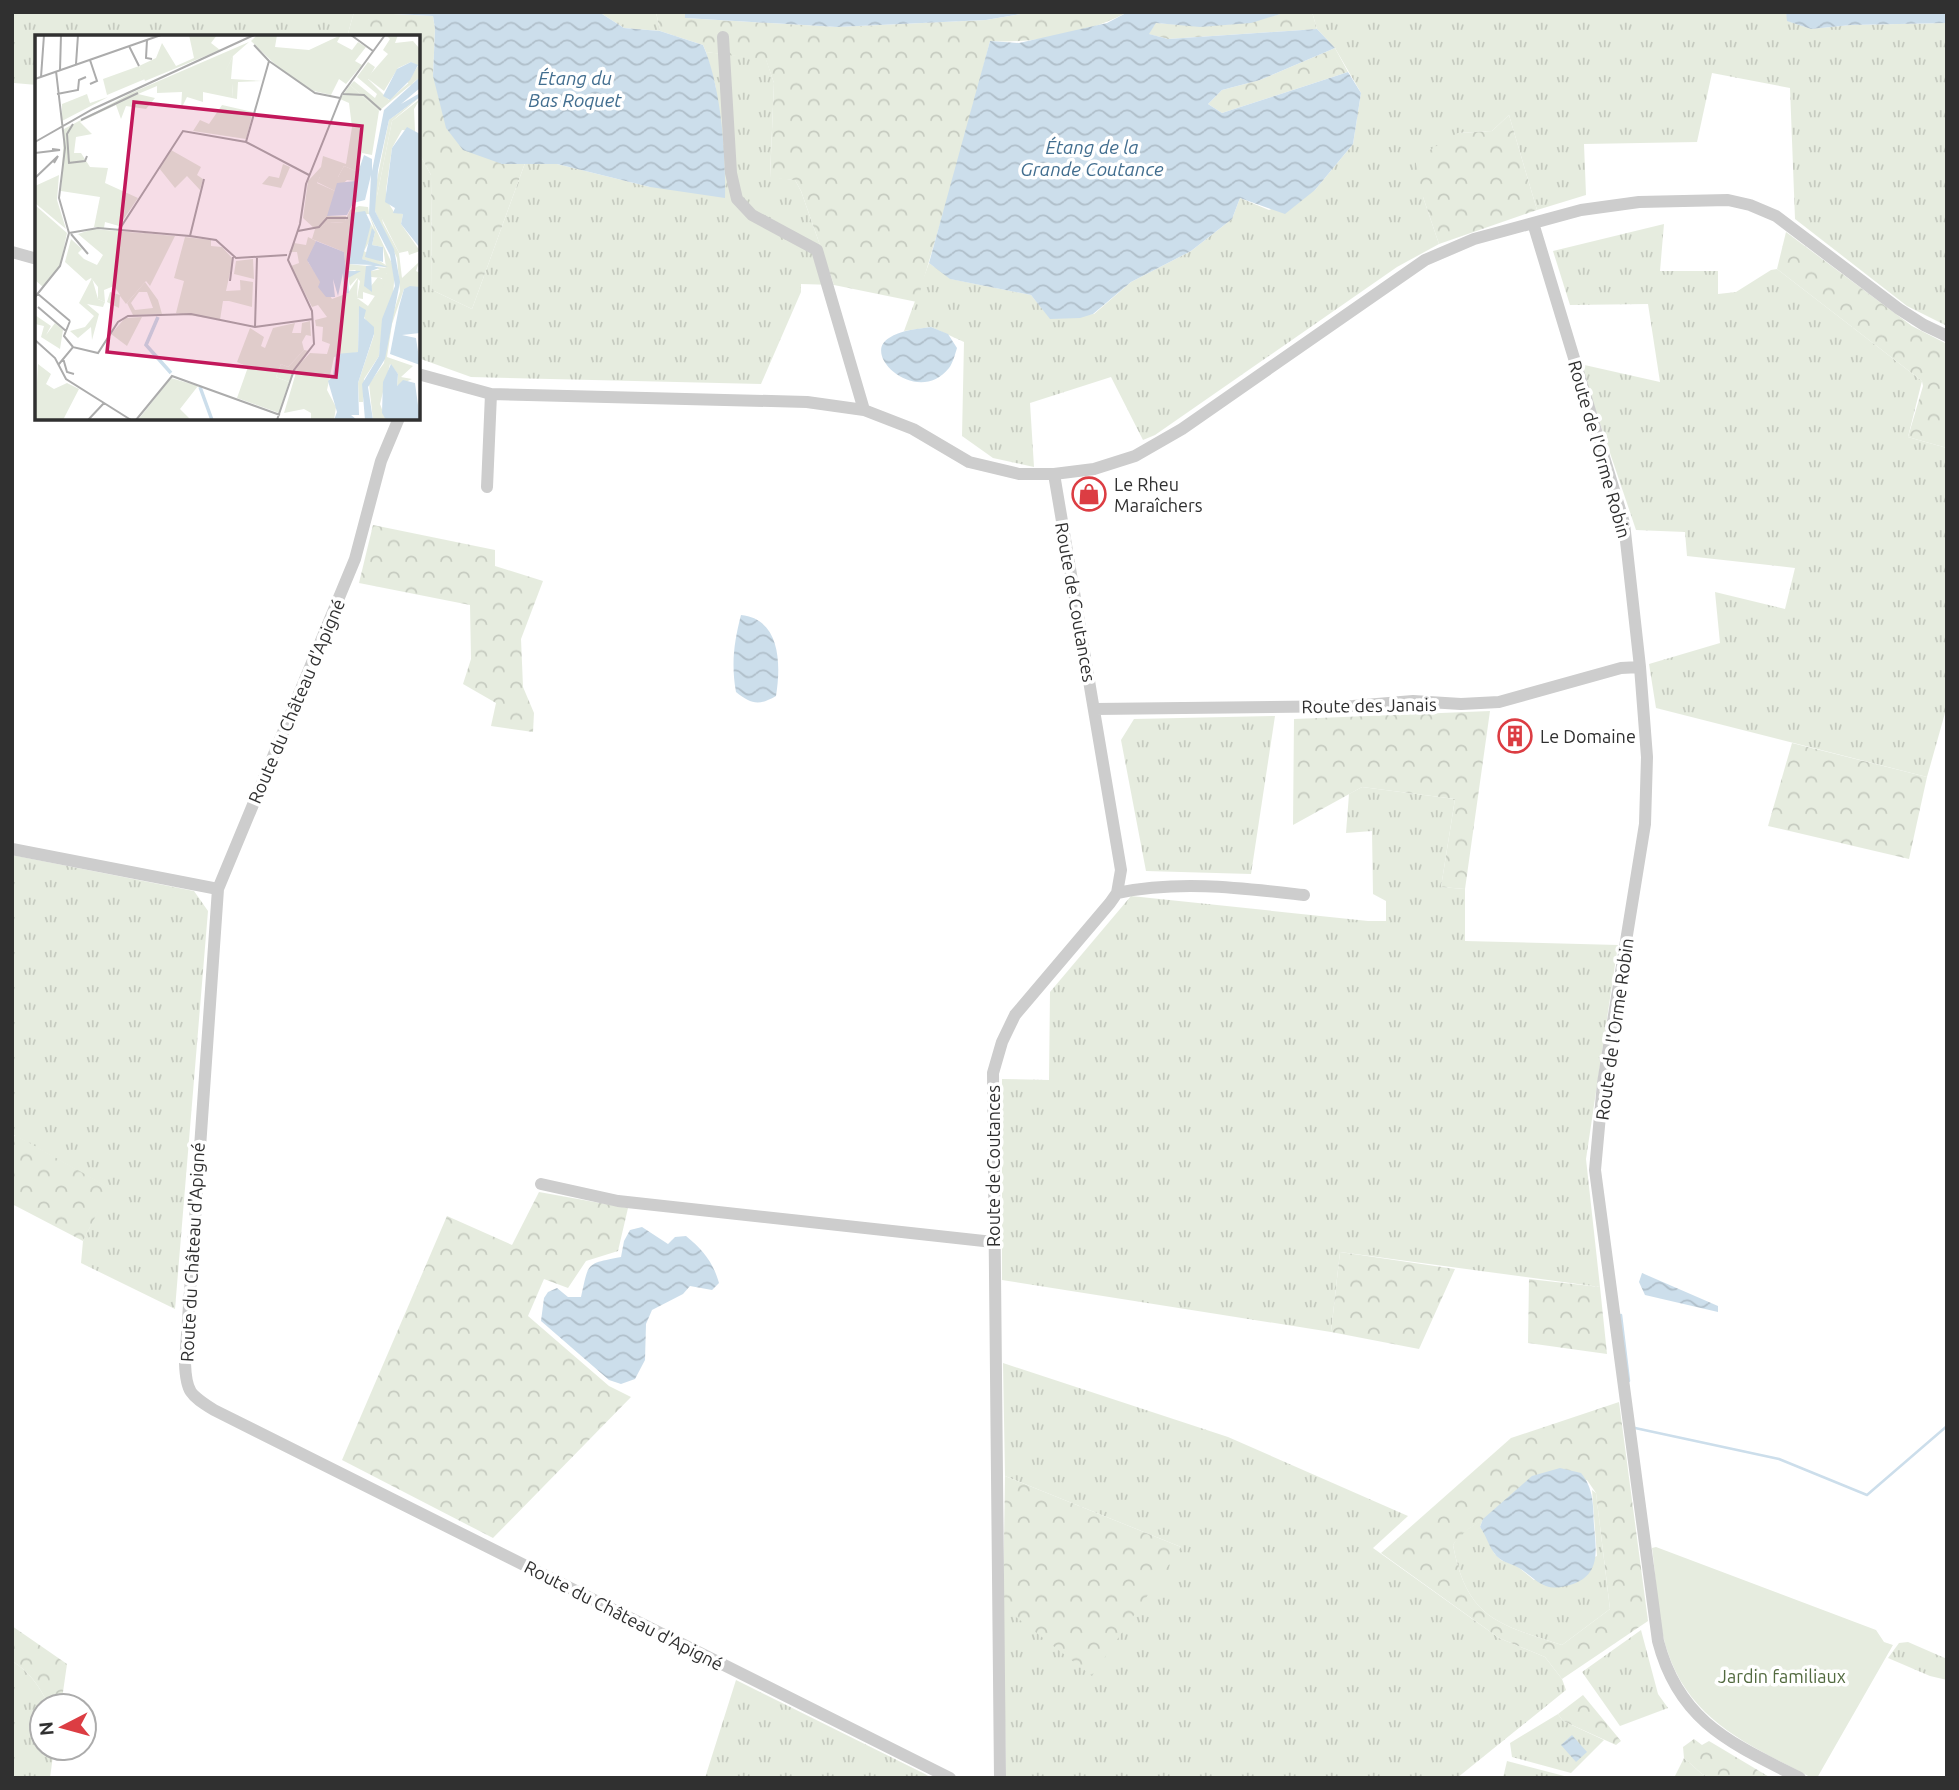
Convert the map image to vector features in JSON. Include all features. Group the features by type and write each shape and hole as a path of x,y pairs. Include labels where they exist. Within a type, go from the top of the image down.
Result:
{"street":[{"path":"723,37 731,173 737,200 752,215 817,250 864,410"},
{"path":"420,375 491,394 807,402 864,410 913,429 969,462 1019,474 1054,474 1094,469 1135,456 1182,429 1425,260 1474,240 1581,209 1639,202 1728,200 1750,205 1776,216 1899,309 1924,325 1947,335"},
{"name":"Route de l'Orme Robin","path":"1533,223 1624,523 1640,667 1647,757 1645,824 1603,1083 1595,1170 1658,1641 1663,1661 1675,1688 1694,1713 1727,1739 1800,1778"},
{"path":"12,252 35,258"},
{"path":"487,487 491,394"},
{"name":"Route du Château d'Apigné","path":"398,420 381,461 355,559 218,889 184,1363 186,1385 193,1397 226,1416 950,1778"},
{"name":"Route de Coutances","path":"1000,1778 993,1073 1002,1042 1015,1015 1117,893 1121,870 1054,474"},
{"name":"Route des Janais","path":"1095,709 1353,706 1413,701 1461,704 1499,702 1621,668 1640,667"},
{"path":"12,849 218,889"},
{"path":"1117,893 1144,887 1176,885 1218,886 1304,895"},
{"path":"541,1184 618,1201 993,1242"}],"green space":[{"path":"12,12 354,12 348,35 35,35 35,85 14,83 12,86"},
{"path":"354,12 433,16 433,76 502,164 525,163 472,309 432,290 431,175 420,155 420,35 348,35"},
{"path":"599,12 656,12 660,31 624,28"},
{"path":"656,12 685,12 685,18 837,27 986,20 1032,12 1128,12 1096,26 1060,36 1024,41 990,41 963,146 917,302 834,285 795,180 770,178 774,83 766,60 706,52 703,45 660,31"},
{"path":"1287,12 1312,12 1317,29 1168,39 1148,34 1156,23 1222,25 1253,21"},
{"path":"1312,12 1786,12 1788,21 1811,29 1851,25 1947,23 1947,326 1907,306 1795,219 1790,88 1712,73 1697,142 1584,144 1586,195 1537,210 1509,115 1492,131 1458,133 1423,197 1439,244 1397,267 1155,435 1143,440 1111,377 1030,403 1034,467 993,458 962,436 964,342 931,327 904,331 929,263 951,279 1031,295 1050,318 1094,314 1131,282 1191,251 1232,219 1240,198 1269,210 1315,190 1353,144 1361,93 1335,48 1317,29"},
{"path":"1335,48 1348,72 1222,113 1208,104 1222,90 1260,80"},
{"path":"706,52 766,59 774,83 770,177 795,180 834,285 801,284 801,292 761,384 471,377 420,359 420,155 431,175 432,290 472,309 525,163 557,164 650,187 716,88"},
{"path":"1509,115 1537,210 1439,244 1423,197 1415,159 1458,133 1492,131"},
{"path":"1664,224 1660,271 1718,271 1718,294 1736,292 1777,269 1922,381 1908,437 1947,448 1947,706 1927,777 1656,708 1649,664 1720,643 1715,592 1785,609 1795,568 1687,556 1685,532 1636,530 1580,364 1660,382 1648,304 1570,305 1553,251"},
{"path":"1786,232 1912,326 1947,344 1947,448 1908,437 1923,386 1922,381 1777,269"},
{"path":"373,525 495,550 495,566 543,581 521,639 523,687 534,713 533,732 491,726 496,703 463,684 471,659 470,605 359,583"},
{"path":"1490,711 1465,889 1441,887 1455,799 1362,787 1293,825 1294,719"},
{"path":"1275,716 1251,874 1146,871 1121,740 1134,719"},
{"path":"1792,743 1927,777 1909,859 1768,826"},
{"path":"1362,787 1455,799 1441,887 1465,889 1465,941 1618,945 1586,1159 1600,1287 1340,1252 1331,1332 1002,1280 1002,1079 1049,1080 1050,992 1131,896 1386,921 1386,901 1373,894 1372,831 1346,833 1349,794"},
{"path":"12,855 194,891 208,911 175,1309 81,1263 83,1241 109,1188 12,1134"},
{"path":"15,1135 110,1188 83,1241 12,1204 12,1140"},
{"path":"539,1192 628,1208 618,1251 586,1261 568,1288 544,1279 528,1316 609,1386 631,1397 493,1538 342,1460 447,1216 512,1245"},
{"path":"1340,1252 1455,1269 1419,1349 1331,1332"},
{"path":"1529,1279 1600,1287 1607,1354 1528,1343"},
{"path":"1003,1363 1228,1437 1408,1516 1373,1548 1499,1638 1545,1657 1562,1679 1566,1690 1457,1778 1006,1778 1003,1607 1181,1547 1005,1476"},
{"path":"1619,1402 1648,1621 1562,1679 1545,1657 1499,1638 1381,1553 1511,1438","holes":["1587,1480 1596,1493 1610,1609 1562,1645 1503,1624 1477,1604 1459,1570 1453,1545 1463,1534 1495,1514"]},
{"path":"1005,1476 1181,1547 1092,1676 1003,1607"},
{"path":"1592,1490 1596,1493 1610,1609 1562,1645 1520,1631 1489,1615 1467,1589 1459,1570 1453,1545 1459,1535 1483,1519 1480,1527 1494,1553 1534,1580 1597,1556"},
{"name":"Jardin familiaux","path":"1656,1547 1876,1630 1884,1642 1893,1645 1817,1778 1812,1778 1766,1754 1725,1729 1691,1696 1677,1675 1664,1639 1652,1548"},
{"path":"12,1626 67,1664 63,1692 42,1692 34,1680 12,1661"},
{"path":"1641,1630 1658,1694 1668,1708 1620,1726 1582,1672"},
{"path":"1908,1642 1947,1659 1947,1680 1930,1676 1888,1658 1899,1643"},
{"path":"12,1661 34,1680 42,1692 28,1692 28,1762 52,1762 50,1778 12,1778"},
{"path":"736,1680 925,1774 931,1778 705,1778"},
{"path":"1583,1695 1621,1741 1616,1745 1563,1721 1558,1714"},
{"path":"1558,1714 1563,1721 1604,1740 1571,1773 1512,1757 1510,1743"},
{"path":"1694,1739 1702,1745 1709,1741 1771,1778 1711,1778 1702,1774 1684,1758 1683,1747"},
{"path":"1684,1758 1702,1774 1711,1778 1674,1778"},
{"path":"1507,1761 1572,1778 1503,1778"}],"water":[{"name":"Étang du Bas Roquet","path":"358,12 599,12 624,28 660,31 703,45 714,80 721,120 725,198 650,187 557,164 502,164 463,150 446,128 433,76 433,16"},
{"path":"685,12 1032,12 986,20 837,27 685,18"},
{"name":"Étang de la Grande Coutance","path":"1128,12 1287,12 1251,23 1200,27 1156,23 1149,34 1168,39 1317,29 1335,48 1260,80 1222,90 1208,104 1222,113 1348,72 1361,93 1353,144 1315,190 1285,214 1240,198 1232,219 1191,251 1131,282 1093,314 1080,318 1050,319 1031,295 950,279 929,263 990,41 1019,43 1107,23"},
{"path":"1786,12 1947,12 1947,23 1851,25 1811,29 1787,21"},
{"path":"931,327 948,334 957,348 949,368 936,379 922,382 896,374 882,355 882,346 889,338 899,333"},
{"path":"741,615 754,618 764,625 775,645 778,658 776,696 765,701 751,701 736,692 734,653"},
{"path":"642,1227 668,1244 675,1237 686,1236 707,1257 719,1283 712,1290 690,1286 683,1294 652,1310 646,1324 645,1360 635,1379 621,1384 609,1380 541,1321 544,1298 548,1292 557,1288 568,1297 581,1297 590,1266 621,1257 624,1241 630,1230"},
{"path":"1642,1273 1718,1306 1718,1312 1645,1295 1639,1282"},
{"path":"1560,1468 1581,1473 1591,1491 1596,1552 1592,1568 1582,1580 1567,1586 1552,1587 1500,1559 1480,1527 1483,1519 1532,1476"},
{"path":"1572,1735 1587,1752 1576,1762 1561,1745"}],"waterway":[{"path":"1621,1315 1629,1381"},
{"path":"1635,1428 1779,1459 1867,1495 1947,1426"}],"place":[{"name":"Le Rheu Maraîchers","path":"1089,494"},
{"name":"Le Domaine","path":"1515,736"}]}
